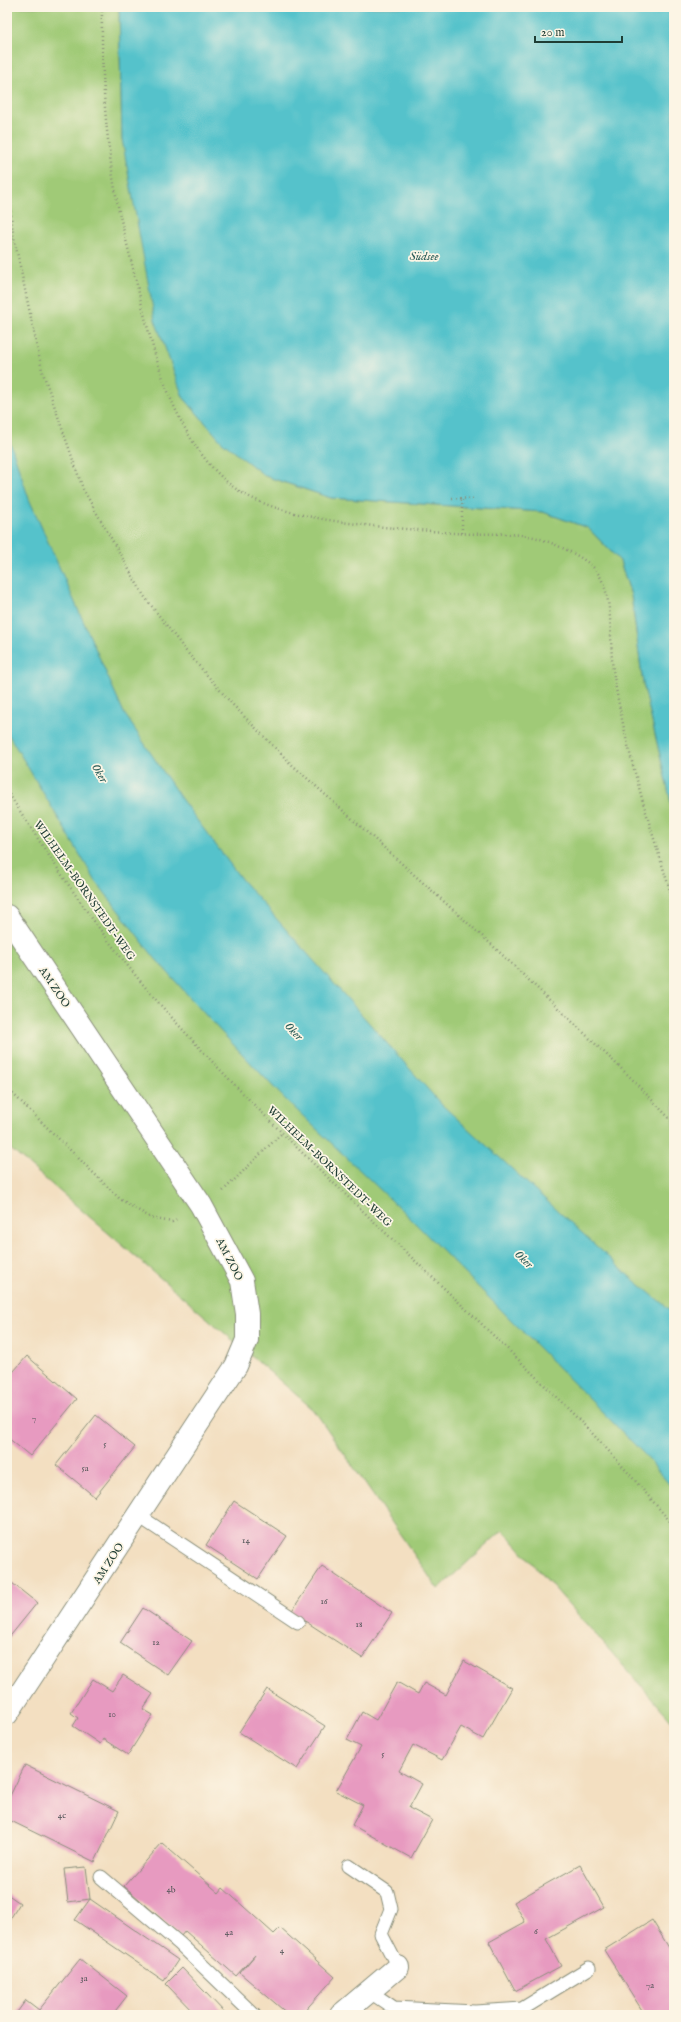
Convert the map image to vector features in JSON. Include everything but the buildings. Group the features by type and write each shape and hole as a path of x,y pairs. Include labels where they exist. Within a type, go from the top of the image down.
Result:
{"street":[{"name":"AM ZOO","path":"7,916 201,1205 242,1281 247,1314 246,1340 236,1366 139,1516 9,1707"},
{"path":"341,2015 398,1967"}],"lane":[{"path":"139,1516 298,1622"},
{"path":"349,1866 387,1892 390,1909 382,1934 398,1967"},
{"path":"101,1877 180,1944 254,2015"},
{"path":"370,1991 394,2008 475,2012 522,2009 589,1968"}],"path":[{"path":"102,7 101,54 106,119 120,214 150,338 176,412 203,456 233,486 267,505 311,516 462,533 531,536 558,546 581,558 595,569 604,584 610,616 613,666 624,731 636,780 674,904"},
{"path":"7,175 13,233 42,370 83,489 144,596 186,652 232,704 279,752 491,944 630,1077 674,1123"},
{"path":"452,498 476,499"},
{"path":"462,499 462,533"},
{"name":"WILHELM-BORNSTEDT-WEG","path":"7,791 63,877 112,947 198,1047 283,1132 583,1423 674,1526"},
{"path":"7,1088 120,1199 150,1218 172,1222 217,1197 283,1132"}],"green space":[{"path":"7,7 119,7 122,139 183,397 221,440 265,476 331,498 543,512 588,528 620,561 631,595 643,683 674,815 674,1723 503,1530 438,1589 314,1410 7,1146"}],"water":[{"name":"Südsee","path":"119,7 674,7 674,815 643,683 631,595 620,561 588,528 543,512 331,498 265,476 221,441 183,397 155,320 122,139"},
{"name":"Oker","path":"7,433 29,499 124,713 182,800 242,880 441,1104 629,1276 674,1313 674,1490 644,1454 410,1218 283,1097 210,1020 154,957 95,880 7,732"}]}
